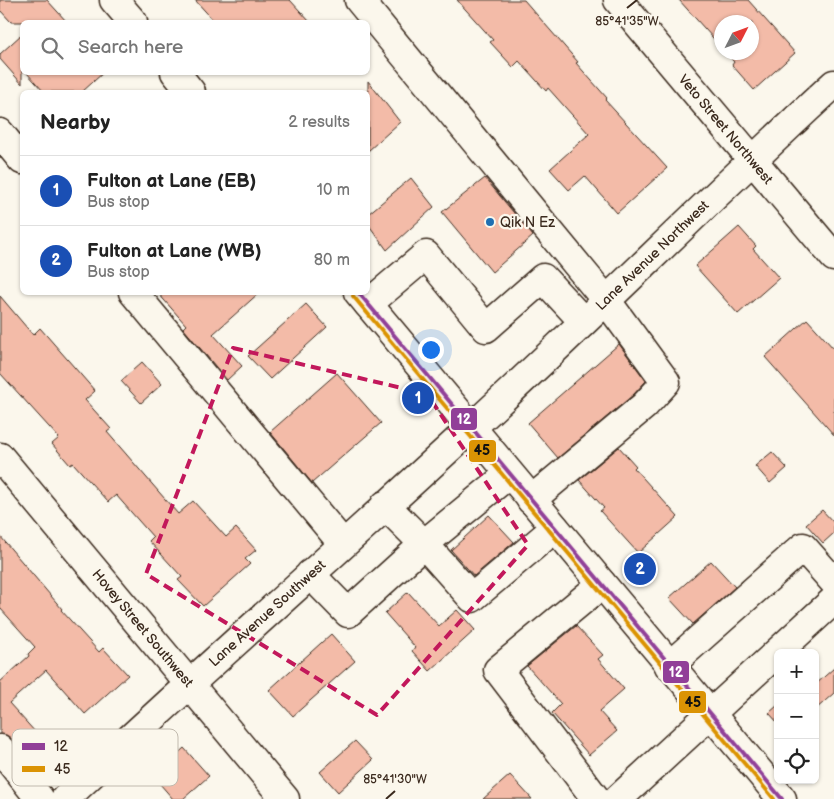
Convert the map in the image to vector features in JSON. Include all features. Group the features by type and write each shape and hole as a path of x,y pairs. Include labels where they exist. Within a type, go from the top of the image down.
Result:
{"street":[{"path":"114,0 131,20"},
{"path":"359,0 606,300 666,382 644,406 531,500"},
{"name":"Veto Street Northwest","path":"618,0 834,257"},
{"path":"177,75 189,90"},
{"name":"Lane Avenue Northwest","path":"471,428 752,159 834,84"},
{"path":"0,133 20,158"},
{"path":"370,293 426,255 486,328 543,278 583,321"},
{"path":"136,295 343,544"},
{"path":"363,298 782,799"},
{"name":"Lane Avenue Southwest","path":"139,729 471,428"},
{"name":"Hovey Street Southwest","path":"0,457 285,799"},
{"path":"310,574 348,612 424,544 509,474"},
{"path":"385,506 424,544 472,598 555,528"},
{"path":"670,666 804,547 834,582"},
{"path":"589,790 498,670 602,584"},
{"path":"618,799 834,600"},
{"path":"0,750 12,765"},
{"path":"29,786 40,799"},
{"name":"Lane Avenue Southwest","path":"65,799 79,786"}],"highlighted area":[{"path":"233,348 427,394 528,545 377,715 146,574"}],"building":[{"path":"0,0 47,0 65,20 20,20 20,22 11,22 0,10"},
{"path":"195,0 290,0 308,20 213,20"},
{"path":"457,0 524,0 578,62 576,63 607,98 605,100 667,168 617,213 585,176 569,190 550,169 589,134 548,88 546,91 519,61 513,67 490,42 493,40"},
{"path":"679,0 748,0 795,53 754,90 732,65 734,62 732,60 759,60 759,15 714,15 714,39"},
{"path":"20,36 20,75 22,75 22,84 0,59 0,54"},
{"path":"29,75 101,75 84,90 42,90"},
{"path":"368,81 400,122 370,149 370,90 368,90"},
{"path":"411,178 434,207 387,250 370,227 370,212"},
{"name":"Qik N Ez","path":"485,178 533,236 492,272 442,212"},
{"path":"739,227 756,246 753,249 779,278 738,314 695,266"},
{"path":"160,295 257,295 213,334 242,366 227,380 183,328 186,325"},
{"path":"0,296 33,335 40,328 95,391 85,400 111,429 107,432 178,514 193,501 226,537 236,528 256,550 245,559 250,564 203,606 178,580 182,577 149,541 153,537 116,495 108,502 73,463 70,465 52,444 59,438 0,373"},
{"path":"306,304 327,327 270,379 248,356"},
{"path":"807,319 834,349 834,435 765,357"},
{"path":"619,344 646,381 633,395 558,458 528,423"},
{"path":"142,362 162,384 141,403 121,381"},
{"path":"337,373 381,423 312,483 270,432"},
{"path":"619,447 636,466 634,468 678,517 638,553 600,511 604,508 579,480"},
{"path":"772,452 787,468 770,483 755,466"},
{"path":"822,510 834,523 834,533 823,543 806,524"},
{"path":"489,515 514,542 474,576 451,550"},
{"path":"0,536 61,610 99,652 103,648 128,675 85,714 46,670 9,703 32,729 12,729 12,739 0,734 0,682 29,656 28,654 35,647 0,608"},
{"path":"711,561 735,587 693,624 669,598"},
{"path":"408,592 439,626 457,610 475,630 430,671 412,651 415,647 385,613"},
{"path":"576,626 603,655 598,659 624,689 599,711 617,731 589,755 552,713 561,704 527,666"},
{"path":"331,634 355,661 293,716 269,690"},
{"path":"834,668 834,693 819,706 819,694 819,681"},
{"path":"774,709 774,719 769,713"},
{"path":"355,741 373,760 338,792 320,772"},
{"path":"184,748 209,776 183,799 173,799 162,786 178,786 178,753"},
{"path":"510,775 532,799 483,799"}],"transit line":[{"name":"12","path":"361,295 782,799"},
{"name":"45","path":"353,296 774,799"}],"place":[{"name":"Qik N Ez","path":"490,222"},
{"name":"Fulton at Lane (EB)","path":"418,398"},
{"name":"Fulton at Lane (WB)","path":"640,569"}]}
